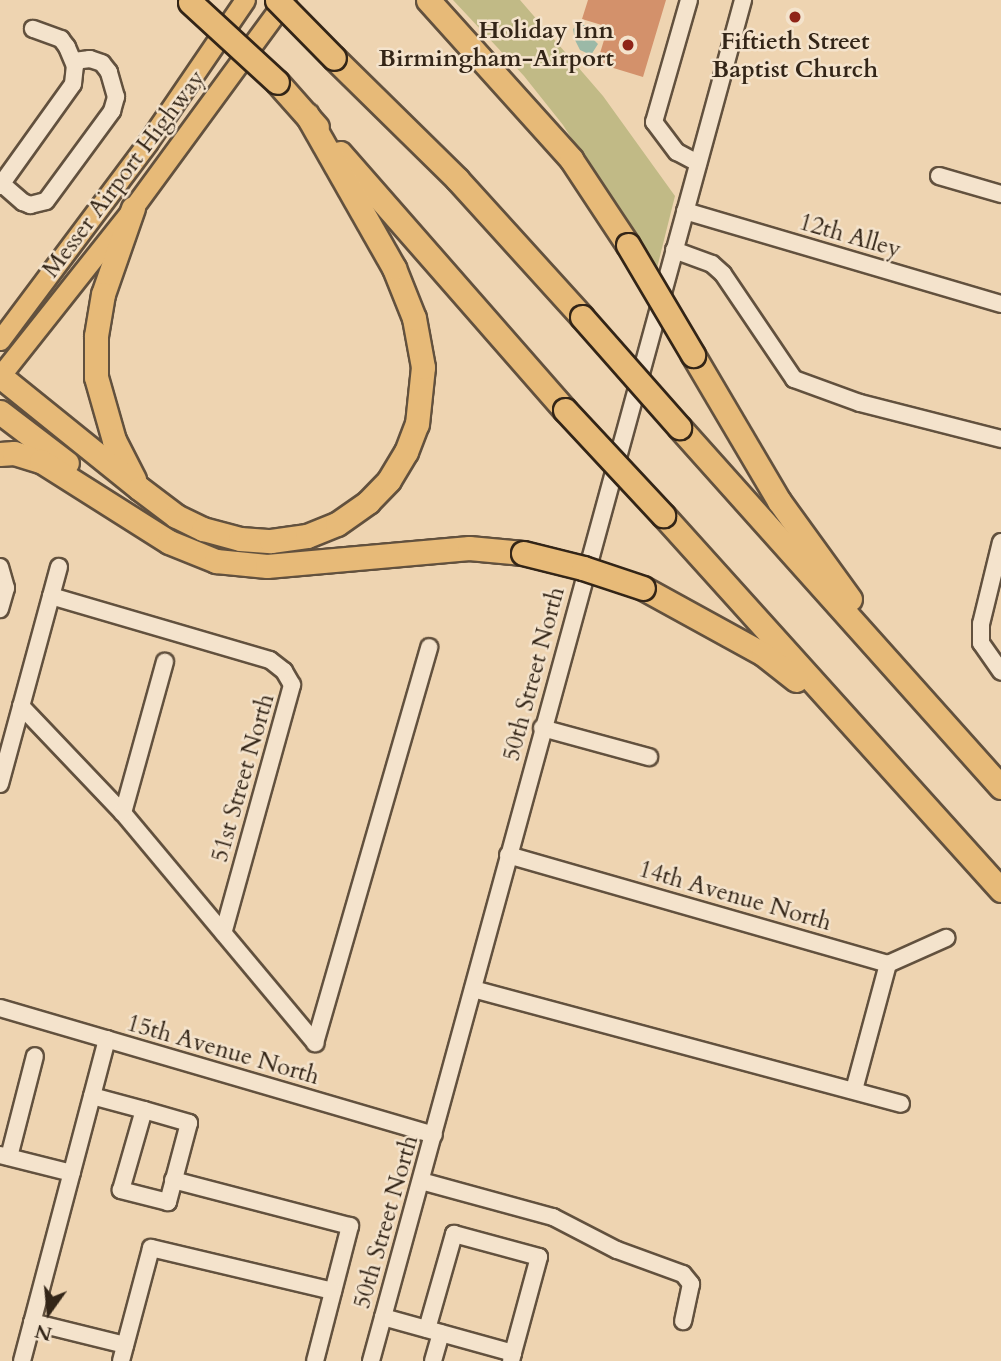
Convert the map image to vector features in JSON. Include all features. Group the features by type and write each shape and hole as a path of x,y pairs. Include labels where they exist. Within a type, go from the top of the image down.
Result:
{"highway":[{"path":"277,0 457,179 1001,788"},
{"path":"189,1 277,82 565,410 1001,890"},
{"path":"429,1 511,88 571,159 628,245 779,502 923,701"},
{"path":"0,376 176,516 203,529 240,540 271,541 307,536 337,524 368,502 388,480 406,452 417,424 423,367 414,318 394,268 307,115"},
{"path":"133,208 103,294 96,336 96,377 114,440 139,488"},
{"path":"0,412 169,542"},
{"path":"0,454 14,453 41,461 169,542 216,561 267,566 469,548 523,553 583,568 643,588 764,654 845,719"}],"main road":[{"name":"Messer Airport Highway","path":"0,340 148,142 244,0"},
{"name":"Messer Airport Highway","path":"0,376 133,208 285,0"}],"street":[{"path":"689,0 654,122 677,152 698,163"},
{"name":"50th Street North","path":"371,1361 743,0"},
{"path":"33,29 61,39 74,61 73,84 1,185 30,205 46,201 112,111 116,97 109,72 102,63 90,59 74,61"},
{"path":"939,176 1001,194"},
{"name":"12th Alley","path":"685,211 1001,304"},
{"path":"674,250 712,264 723,274 794,379 860,404 1001,439"},
{"path":"1001,542 996,579 981,624 981,643 1001,672"},
{"path":"0,567 6,589 0,609"},
{"path":"0,784 59,567"},
{"name":"51st Street North","path":"51,596 270,660 284,671 292,685 223,933"},
{"path":"21,706 123,813 315,1043 429,647"},
{"path":"123,813 165,662"},
{"path":"542,728 649,757"},
{"name":"14th Avenue North","path":"508,855 888,964"},
{"path":"854,1090 888,964 946,938"},
{"path":"473,989 901,1104"},
{"name":"15th Avenue North","path":"0,1008 434,1135"},
{"path":"22,1361 107,1040"},
{"path":"35,1056 5,1156 72,1173"},
{"path":"92,1096 189,1123 168,1202 121,1190 144,1111"},
{"path":"173,1180 350,1226 315,1361"},
{"path":"421,1181 553,1217 618,1250 683,1274 691,1284 683,1321"},
{"path":"383,1317 434,1331 512,1357 539,1257 454,1234 434,1331 433,1361"},
{"path":"32,1322 123,1353 151,1248 333,1292"}],"shaded area":[{"path":"453,0 520,0 603,96 675,196 656,272 563,125 524,76"},
{"path":"579,23 587,26 587,33 598,44 591,55 580,50 575,40 573,29"}],"building":[{"name":"Holiday Inn Birmingham-Airport","path":"588,0 666,0 643,77 597,63 608,27 582,19"}],"place":[{"name":"Fiftieth Street Baptist Church","path":"795,17"},
{"name":"Holiday Inn Birmingham-Airport","path":"628,45"}]}
